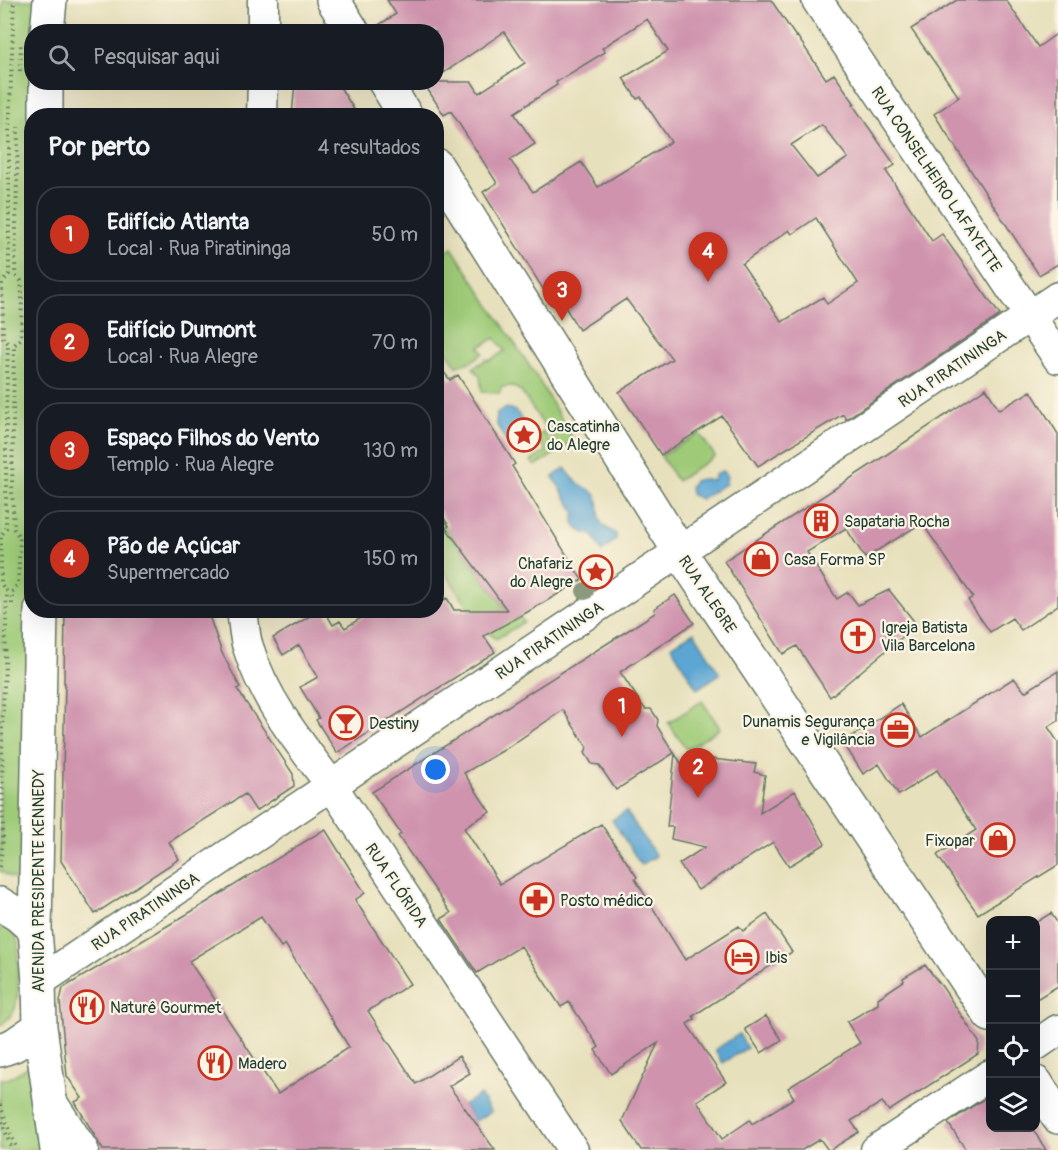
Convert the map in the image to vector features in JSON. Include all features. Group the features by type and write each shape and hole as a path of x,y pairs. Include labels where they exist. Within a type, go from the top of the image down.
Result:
{"main road":[{"path":"39,24 50,0"},
{"path":"333,0 348,24"},
{"path":"32,108 33,90"},
{"path":"390,90 401,108"},
{"name":"RUA ALEGRE","path":"444,178 680,552 986,1009"},
{"name":"AVENIDA PRESIDENTE KENNEDY","path":"40,618 35,930 40,1028 57,1150"},
{"path":"0,904 18,915 35,930"},
{"path":"0,1050 14,1045 40,1028"},
{"path":"1040,1090 1058,1117"}],"street":[{"path":"263,0 263,24"},
{"name":"RUA CONSELHEIRO LAFAYETTE","path":"817,0 1058,358"},
{"path":"262,90 262,108"},
{"name":"RUA PIRATININGA","path":"39,982 1058,297"},
{"name":"RUA FLÓRIDA","path":"243,618 247,645 262,685 302,747 332,786 573,1150"},
{"path":"1040,1042 1058,1030"},
{"path":"876,1150 986,1078"},
{"path":"51,1101 83,1150"}],"path":[{"path":"0,867 3,839 2,730 7,592 1,584 1,537 6,528 8,343 3,338 2,283 9,274 9,132 14,0"},
{"path":"18,584 20,538 14,529 12,491 14,345 21,339 22,329 21,281 15,275 24,192"},
{"path":"0,1105 17,1150"},
{"path":"0,1116 12,1150"}],"green space":[{"path":"3,0 39,0 34,24 24,24 24,90 32,90 32,108 24,108 24,618 29,618 25,885 0,871 0,43"},
{"path":"452,248 538,379 574,441 560,450 521,391 512,386 501,387 500,393 482,392 480,376 473,368 505,351 495,338 479,347 483,353 472,361 457,366 444,348 444,253"},
{"path":"544,432 556,453 535,466 531,461 546,452 537,436"},
{"path":"699,433 715,456 677,481 661,456"},
{"path":"444,525 514,620 520,617 524,622 496,639 483,628 444,571"},
{"path":"702,701 720,728 687,750 668,723"},
{"path":"0,915 14,929 18,943 18,994 15,1009 0,1026"},
{"path":"34,1063 48,1150 0,1150 0,1079 8,1079"}],"water":[{"path":"507,408 516,411 527,427 529,443 519,449 507,444 496,423 497,413"},
{"path":"565,468 577,482 595,494 602,524 616,534 616,539 602,552 593,536 580,531 575,526 575,512 553,477"},
{"path":"722,471 727,475 726,484 701,499 691,495 690,487 694,481 713,480 715,475"},
{"path":"694,632 720,674 697,689 671,646"},
{"path":"626,811 656,856 641,865 612,820"},
{"path":"739,1034 747,1048 723,1063 715,1050"},
{"path":"480,1095 491,1112 475,1121 463,1105"}],"building":[{"path":"387,0 771,0 826,79 834,74 855,104 853,105 895,165 886,171 932,241 942,234 1000,315 846,419 843,414 758,466 722,416 661,455 619,392 672,359 626,299 579,330 559,297 551,302 483,192 497,183 451,111 444,115 444,108 440,108 428,90 444,90 444,82 472,82 479,93 525,63 504,32 444,73 444,24 380,24 396,14","holes":["647,19 668,51 623,78 637,99 641,97 671,142 598,187 581,162 533,192 510,160 535,144 514,113 557,85 556,82 605,52 602,48","822,125 848,158 817,178 791,145","816,218 858,283 827,304 823,297 782,322 742,264 789,230 792,234"]},
{"path":"957,0 1006,0 1038,47 1058,33 1058,264 1039,275 934,114 959,97 911,29"},
{"path":"294,90 342,90 353,108 293,108"},
{"path":"444,372 450,380 458,375 515,464 512,466 582,580 484,636 495,652 337,753 316,720 319,718 300,687 318,677 299,645 283,655 273,638 307,618 329,618 333,625 340,621 345,628 361,618 444,618 444,600 447,598 454,610 507,610 446,528 449,526 444,518"},
{"path":"986,388 999,410 1031,391 1058,434 1058,605 1021,630 1012,618 990,632 968,600 973,597 922,523 865,558 846,528 807,552 837,599 848,592 858,605 889,590 917,625 830,697 797,646 783,654 724,561"},
{"path":"675,595 694,623 620,672 645,709 651,709 655,715 658,720 657,726 674,753 616,790 599,765 592,764 585,753 587,747 563,710 504,750 464,773 490,812 464,828 500,884 601,824 637,877 635,879 685,960 739,926 743,931 767,914 792,952 693,1016 695,1019 687,1024 726,1082 697,1101 722,1139 750,1120 752,1124 794,1098 788,1088 860,1043 847,1022 878,1004 878,998 904,981 903,978 925,965 979,1042 978,1054 889,1111 882,1102 851,1121 859,1132 830,1150 820,1139 802,1150 641,1150 622,1121 658,1043 611,1074 595,1050 599,1047 569,1002 561,1007 521,946 477,973 441,919 451,913 398,836 401,834 372,792 655,613 654,609"},
{"path":"65,618 210,618 222,653 240,687 237,689 293,774 294,786 256,811 245,794 169,842 179,859 95,914 61,861"},
{"path":"1058,671 1058,721 1048,727 1058,742 1058,865 978,914 937,855 976,830 937,770 899,795 879,764 863,774 843,742 901,704 922,737 1014,678 1025,692"},
{"path":"675,754 689,775 712,759 756,764 754,772 765,775 760,813 795,791 825,844 789,866 773,842 698,890 679,864 705,847 671,839 673,827 667,827"},
{"path":"325,829 365,893 355,900 410,984 368,1011 416,1084 459,1056 470,1073 449,1086 495,1150 103,1150 75,1102 82,1098 67,1076 60,1001 63,988","holes":["261,917 281,947 285,944 349,1047 278,1094 189,961"]},
{"path":"1051,913 1058,924 1058,986 1040,997 1040,970 1040,920"},
{"path":"766,1016 782,1040 761,1053 745,1029"},
{"path":"986,1098 986,1132 1035,1132 1046,1150 966,1150 948,1123"}],"place":[{"name":"Pão de Açúcar","path":"708,282"},
{"name":"Espaço Filhos do Vento","path":"562,321"},
{"name":"Cascatinha do Alegre","path":"524,435"},
{"name":"Sapataria Rocha","path":"821,521"},
{"name":"Casa Forma SP","path":"761,559"},
{"name":"Chafariz do Alegre","path":"596,572"},
{"name":"Igreja Batista Vila Barcelona","path":"858,636"},
{"name":"Destiny","path":"346,723"},
{"name":"Dunamis Segurança e Vigilância","path":"898,730"},
{"name":"Edifício Atlanta","path":"622,737"},
{"name":"Edifício Dumont","path":"698,798"},
{"name":"Fixopar","path":"998,840"},
{"name":"Posto médico","path":"537,900"},
{"name":"Ibis","path":"742,957"},
{"name":"Naturê Gourmet","path":"87,1007"},
{"name":"Madero","path":"215,1063"}]}
